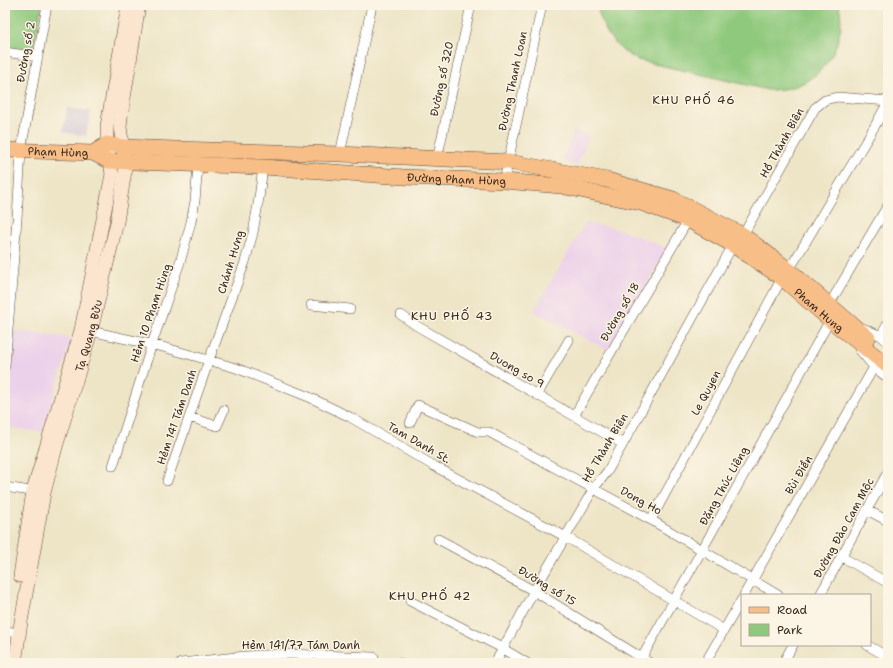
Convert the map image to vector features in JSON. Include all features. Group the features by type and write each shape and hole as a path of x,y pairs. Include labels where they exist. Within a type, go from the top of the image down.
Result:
{"main road":[{"name":"Tạ Quang Bửu","path":"86,330 112,174 107,144 108,114 128,5"},
{"name":"Tạ Quang Bửu","path":"7,663 38,492 117,222 125,171 120,127 121,117 139,5"},
{"path":"94,153 107,144 124,154"},
{"name":"Phạm Hùng","path":"5,150 21,152 94,153 109,161"},
{"name":"Đường Phạm Hùng","path":"109,161 124,154 190,150 340,154 508,162 607,180 673,199 738,240 785,274"},
{"name":"Đường Phạm Hùng","path":"124,154 198,165 263,167 404,177 504,181 561,186 641,203 738,240"},
{"name":"Pham Hung","path":"785,274 829,305 854,332"},
{"name":"Pham Hung","path":"785,274 830,320 854,332"},
{"path":"854,332 888,354"},
{"path":"854,332 881,367"},
{"name":"Tạ Quang Bửu","path":"12,632 15,663"}],"street":[{"name":"Đường số 2","path":"5,366 21,152 47,5"},
{"path":"340,154 372,5"},
{"name":"Đường số 320","path":"437,159 470,5"},
{"name":"Đường Thanh Loan","path":"504,181 542,5"},
{"path":"5,52 38,57"},
{"name":"Hồ Thành Biên","path":"495,663 534,591 594,488 607,472 738,240 815,108 825,100 837,97 888,101"},
{"name":"Le Quyen","path":"651,520 785,274 873,130 888,101"},
{"name":"Hẻm 10 Phạm Hùng","path":"113,466 192,222 198,165"},
{"name":"Chánh Hưng","path":"209,360 245,262 260,198 263,167"},
{"path":"829,305 888,205"},
{"name":"Đường số 18","path":"574,416 688,220"},
{"path":"311,305 350,309"},
{"name":"Duong so 9","path":"401,315 417,326 623,444"},
{"name":"Đặng Thúc Liêng","path":"640,661 830,320"},
{"path":"854,332 884,339 888,323"},
{"name":"Tam Danh St.","path":"86,330 152,344 236,368 309,397 350,417 434,466 566,537 724,630"},
{"path":"537,395 569,340"},
{"name":"Hẻm 141 Tám Danh","path":"167,481 209,360"},
{"path":"881,367 888,378"},
{"name":"Bùi Điền","path":"745,594 881,367"},
{"name":"Dong Ho","path":"410,423 418,405 478,432 489,432 651,520 776,594"},
{"path":"189,417 217,426 224,410"},
{"name":"Đường Đào Cam Mộc","path":"821,594 888,472"},
{"path":"5,487 38,492"},
{"path":"867,510 888,521"},
{"name":"Đường số 15","path":"438,539 534,591 640,661 650,663"},
{"path":"842,557 888,583"},
{"path":"705,663 741,600"},
{"path":"410,601 502,648 527,663"},
{"path":"783,663 792,646"},
{"path":"869,646 887,654"},
{"name":"Hẻm 141/77 Tám Danh","path":"181,663 246,656 357,660 374,657"}],"shaded area":[{"path":"67,108 91,111 86,136 63,132"},
{"path":"575,130 589,136 577,166 562,160"},
{"path":"585,223 624,231 668,248 609,351 534,311"},
{"path":"15,331 72,338 42,432 5,427 5,393"}],"green space":[{"path":"7,5 42,5 32,52 5,51 5,13"},
{"path":"597,5 839,5 841,17 837,42 826,64 817,73 796,86 768,90 638,60 622,50 610,38 602,23"}],"district":[{"name":"KHU PHỐ 46","path":"694,100"},
{"name":"KHU PHỐ 43","path":"452,316"},
{"name":"KHU PHỐ 42","path":"430,596"}]}
